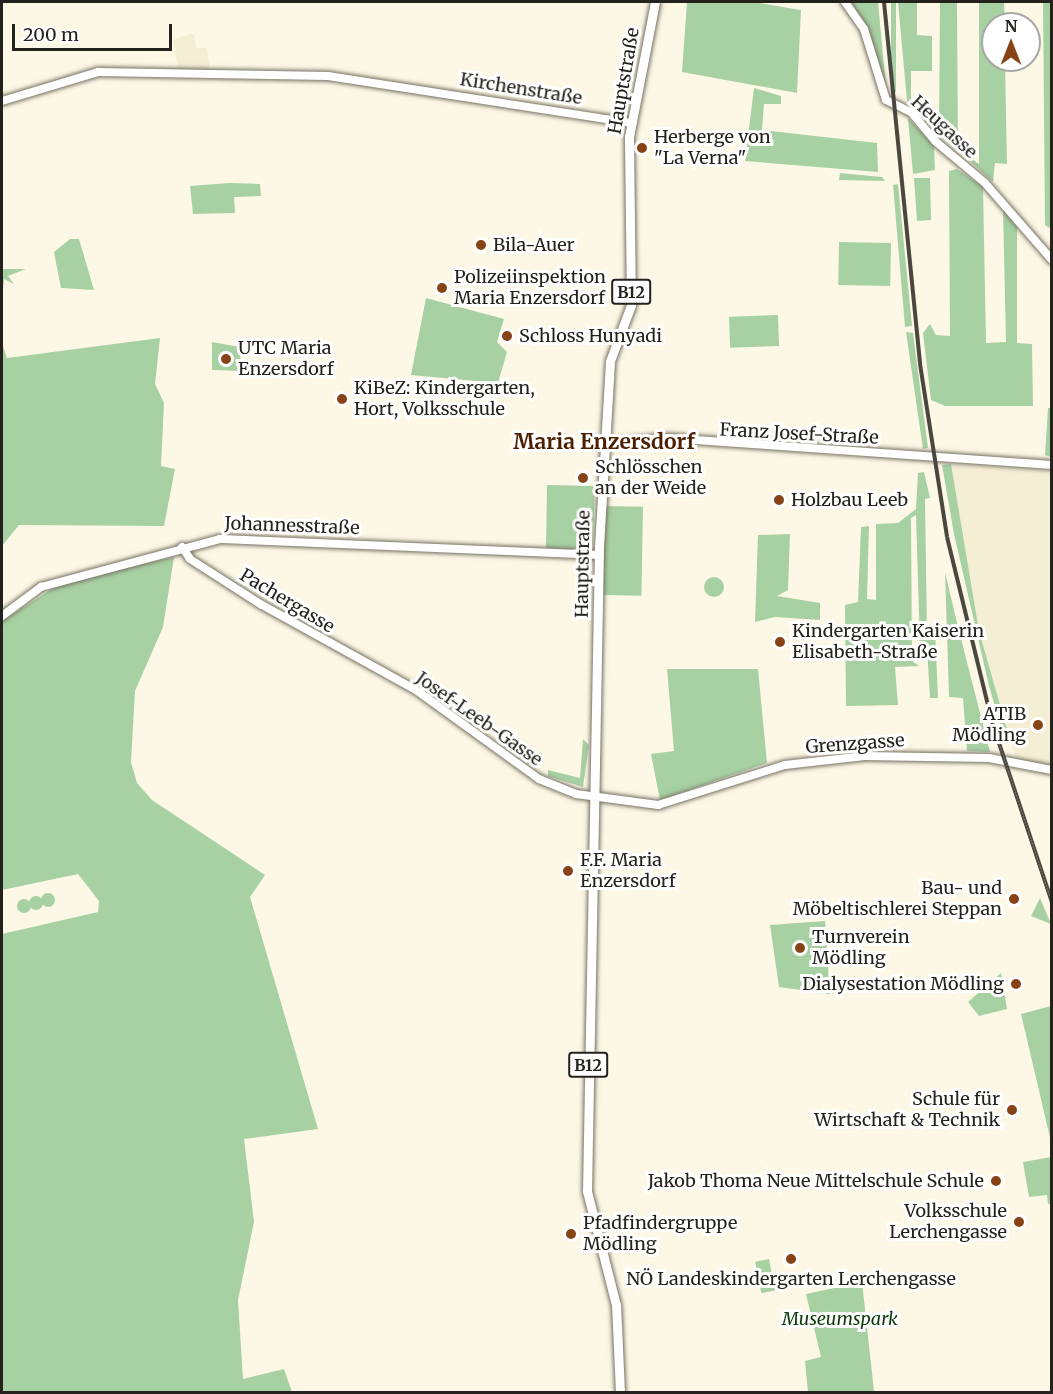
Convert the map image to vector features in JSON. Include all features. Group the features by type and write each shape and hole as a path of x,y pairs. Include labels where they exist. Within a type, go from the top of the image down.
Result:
{"main road":[{"name":"Hauptstraße","path":"594,797 598,555 611,354 631,305 632,123 655,2"},
{"name":"Kirchenstraße","path":"2,102 98,72 328,76 632,123"},
{"name":"Johannesstraße","path":"2,616 41,587 115,571 182,547 250,538 598,555"},
{"name":"B12","path":"594,797 587,1191 616,1305 620,1392"}],"street":[{"name":"Heugasse","path":"845,2 864,29 886,100 911,112 935,141 985,183 1052,260"},
{"name":"Franz Josef-Straße","path":"605,444 667,438 1052,465"},
{"name":"Pachergasse","path":"182,547 190,559 262,605 381,674"},
{"name":"Josef-Leeb-Gasse","path":"381,674 416,690 539,779 594,797"},
{"name":"Grenzgasse","path":"594,797 658,805 785,765 848,757 989,758 1052,770"}],"shaded area":[{"path":"194,34 196,48 207,48 210,70 178,70 173,40"},
{"path":"951,464 1051,471 1050,766 1016,759 979,631"}],"green space":[{"path":"687,2 753,2 801,10 797,93 682,72"},
{"path":"851,2 878,2 886,87 868,28"},
{"path":"891,2 896,2 896,92 891,92"},
{"path":"898,2 917,2 917,35 932,36 932,71 911,71 911,104 907,101"},
{"path":"940,2 957,2 958,149 979,164 979,2 1004,2 1004,12 981,12 981,72 1005,72 1007,164 995,163 993,182 939,133"},
{"path":"1043,2 1052,2 1051,229 1045,225"},
{"path":"754,88 781,96 781,104 764,104 762,130 877,143 878,172 745,161"},
{"path":"908,118 934,146 935,170 913,174"},
{"path":"957,169 983,187 986,343 1006,342 1003,209 1017,227 1017,343 1032,344 1033,406 945,406 931,400 923,333 930,324 936,335 950,336 949,171"},
{"path":"840,173 882,177 885,181 839,180"},
{"path":"914,178 930,178 931,220 917,221"},
{"path":"229,183 260,184 261,196 234,197 235,213 193,214 190,186"},
{"path":"898,184 912,326 905,327 893,185"},
{"path":"70,239 79,239 94,290 61,288 54,252"},
{"path":"839,242 891,243 890,286 838,285"},
{"path":"2,269 26,269 8,276 14,284 4,279 2,300"},
{"path":"426,298 504,319 497,342 507,352 498,383 411,375"},
{"path":"778,315 779,346 730,348 729,317"},
{"path":"906,332 913,333 928,448 923,449"},
{"path":"160,338 155,384 164,403 161,466 175,469 164,526 19,525 2,546 2,343 7,358"},
{"name":"UTC Maria Enzersdorf","path":"212,342 240,347 240,371 212,370"},
{"path":"1048,408 1051,408 1051,457 1045,455"},
{"path":"951,464 979,631 1011,743 1006,744 989,686 954,534 942,465"},
{"path":"924,472 930,498 925,499 927,628 935,628 938,698 930,698 927,648 920,648 916,515 911,518 912,661 919,666 895,667 898,705 846,706 845,605 858,602 861,527 869,526 867,599 876,600 876,524 898,523 916,509 918,473"},
{"path":"547,485 595,486 593,545 587,550 546,548"},
{"path":"604,506 643,507 641,596 602,595"},
{"path":"790,534 788,590 777,596 820,603 820,620 775,617 755,622 758,535"},
{"path":"174,557 163,627 135,691 131,762 137,783 152,800 265,875 250,897 318,1129 244,1139 254,1222 238,1300 243,1379 284,1369 292,1392 2,1392 2,934 98,912 99,901 78,874 2,890 2,621 61,583"},
{"path":"945,572 990,752 967,751 963,698 949,697"},
{"path":"714,577 721,580 724,587 721,594 714,597 707,594 704,587 707,580"},
{"path":"667,669 758,669 767,763 660,800 651,754 674,751"},
{"path":"583,739 589,745 583,787 548,776 548,770 580,778"},
{"path":"500,743 542,753 536,769"},
{"path":"45,893 51,893 55,900 51,907 45,907 41,903 41,897"},
{"path":"33,896 39,896 43,903 39,910 33,910 29,906 29,900"},
{"path":"1040,898 1051,924 1031,916"},
{"path":"21,899 27,899 31,906 27,913 21,913 17,909 17,903"},
{"name":"Turnverein Mödling","path":"825,921 830,994 779,987 770,925"},
{"path":"1001,973 1007,1009 979,1016 968,1002"},
{"path":"1052,1006 1051,1142 1021,1014"},
{"path":"1051,1157 1051,1204 1048,1204 1047,1195 1029,1197 1023,1162"},
{"path":"769,1259 775,1290 761,1293 755,1262"},
{"name":"Museumspark","path":"862,1282 874,1391 808,1392 805,1361 821,1357 806,1294"}],"railway":[{"path":"884,2 920,364 947,537 993,725 1052,902"}],"place":[{"name":"Herberge von \"La Verna\"","path":"642,148"},
{"name":"Bila-Auer","path":"481,245"},
{"name":"Polizeiinspektion Maria Enzersdorf","path":"442,288"},
{"name":"Schloss Hunyadi","path":"507,336"},
{"name":"UTC Maria Enzersdorf","path":"226,359"},
{"name":"KiBeZ: Kindergarten, Hort, Volksschule","path":"342,399"},
{"name":"Schlösschen an der Weide","path":"583,478"},
{"name":"Holzbau Leeb","path":"779,500"},
{"name":"Kindergarten Kaiserin Elisabeth-Straße","path":"780,642"},
{"name":"ATIB Mödling","path":"1038,725"},
{"name":"F.F. Maria Enzersdorf","path":"568,871"},
{"name":"Bau- und Möbeltischlerei Steppan","path":"1014,899"},
{"name":"Turnverein Mödling","path":"800,948"},
{"name":"Dialysestation Mödling","path":"1016,984"},
{"name":"Schule für Wirtschaft & Technik","path":"1012,1110"},
{"name":"Jakob Thoma Neue Mittelschule Schule","path":"996,1181"},
{"name":"Volksschule Lerchengasse","path":"1019,1222"},
{"name":"Pfadfindergruppe Mödling","path":"571,1234"},
{"name":"NÖ Landeskindergarten Lerchengasse","path":"791,1259"}],"district":[{"name":"Maria Enzersdorf","path":"604,442"}]}
